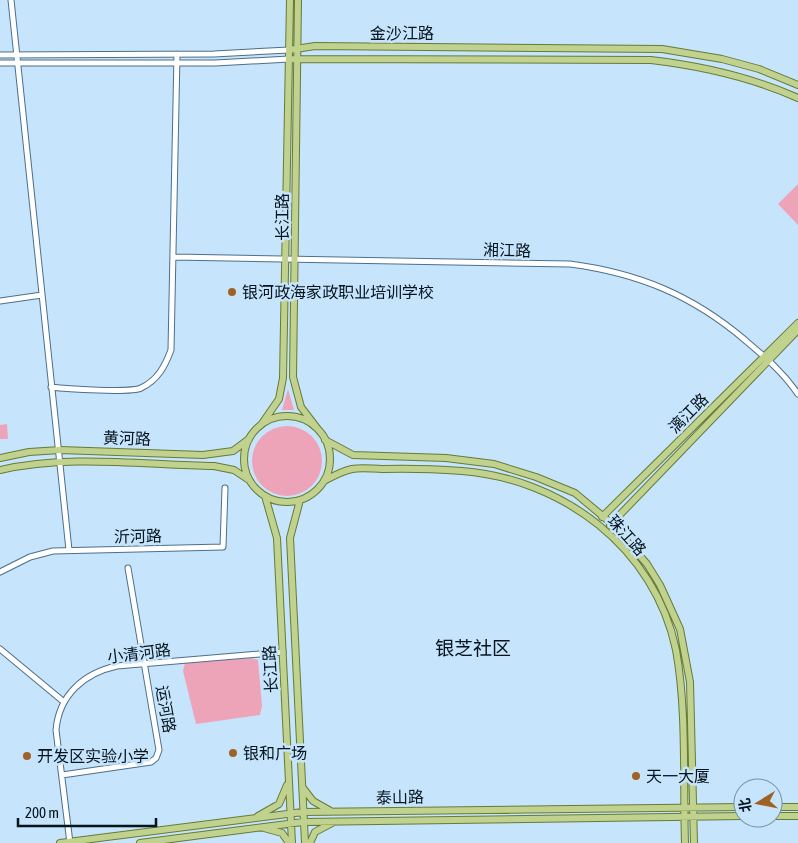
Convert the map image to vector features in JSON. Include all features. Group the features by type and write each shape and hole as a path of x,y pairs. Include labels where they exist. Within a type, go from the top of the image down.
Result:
{"main road":[{"name":"长江路","path":"261,425 271,414 282,389 290,0"},
{"name":"长江路","path":"298,0 293,377 301,407 317,428"},
{"name":"金沙江路","path":"289,50 344,46 662,49 740,64 798,85"},
{"name":"金沙江路","path":"289,59 651,60 695,66 746,77 798,98"},
{"name":"漓江路","path":"605,529 798,323"},
{"name":"漓江路","path":"597,522 798,330"},
{"path":"285,416 300,418 317,428 325,440 330,457 324,481 313,493 300,500 279,501 265,496 250,480 244,460 250,438 261,425 269,420 285,416"},
{"name":"黄河路","path":"0,458 30,452 60,450 203,455 233,451 250,438"},
{"path":"325,440 353,455 446,458 494,464 536,477 575,493 604,515 652,571 668,601 680,630 690,682 694,843"},
{"name":"黄河路","path":"0,470 29,463 60,462 214,466 234,470 250,480"},
{"name":"珠江路","path":"324,481 353,469 410,468 471,472 531,487 567,502 605,529 643,574 655,592 670,627 680,684 685,843"},
{"name":"长江路","path":"265,496 277,538 291,843"},
{"name":"长江路","path":"300,500 290,538 305,843"},
{"path":"252,818 279,804 285,793 288,769"},
{"path":"302,781 306,795 313,801 335,811"},
{"name":"泰山路","path":"60,843 303,812 733,807"},
{"path":"783,807 798,807"},
{"name":"泰山路","path":"140,843 164,842 304,822 733,816"},
{"path":"783,816 798,816"},
{"path":"310,843 315,832 336,821"},
{"path":"253,828 278,831 291,843"}],"street":[{"path":"11,0 51,387 60,450 69,550"},
{"name":"金沙江路","path":"0,55 177,54 289,50"},
{"path":"51,387 139,390 153,381 164,367 171,350 177,54"},
{"name":"金沙江路","path":"0,63 177,63 289,59"},
{"name":"湘江路","path":"173,257 570,264 601,268 637,278 687,298 729,326 767,358 781,371 798,394"},
{"path":"0,301 42,295"},
{"name":"沂河路","path":"0,572 30,557 69,550 223,547 225,488"},
{"name":"运河路","path":"62,775 144,763 156,758 159,750 128,568"},
{"path":"0,649 64,702"},
{"name":"小清河路","path":"70,842 56,730 57,718 64,702 78,684 90,675 110,667 283,652"}],"shaded area":[{"path":"798,184 798,225 778,204"},
{"path":"288,389 294,410 282,410"},
{"path":"7,424 8,439 0,439 0,425"},
{"path":"287,426 300,429 312,436 319,448 322,461 319,474 312,486 300,493 287,496 274,493 262,486 255,474 252,461 255,448 262,436 274,429"},
{"path":"251,658 258,660 262,706 260,715 196,724 183,671 185,663"}],"place":[{"name":"银河政海家政职业培训学校","path":"232,292"},
{"name":"银和广场","path":"233,753"},
{"name":"开发区实验小学","path":"27,756"},
{"name":"天一大厦","path":"636,776"}],"district":[{"name":"银芝社区","path":"473,648"}]}
